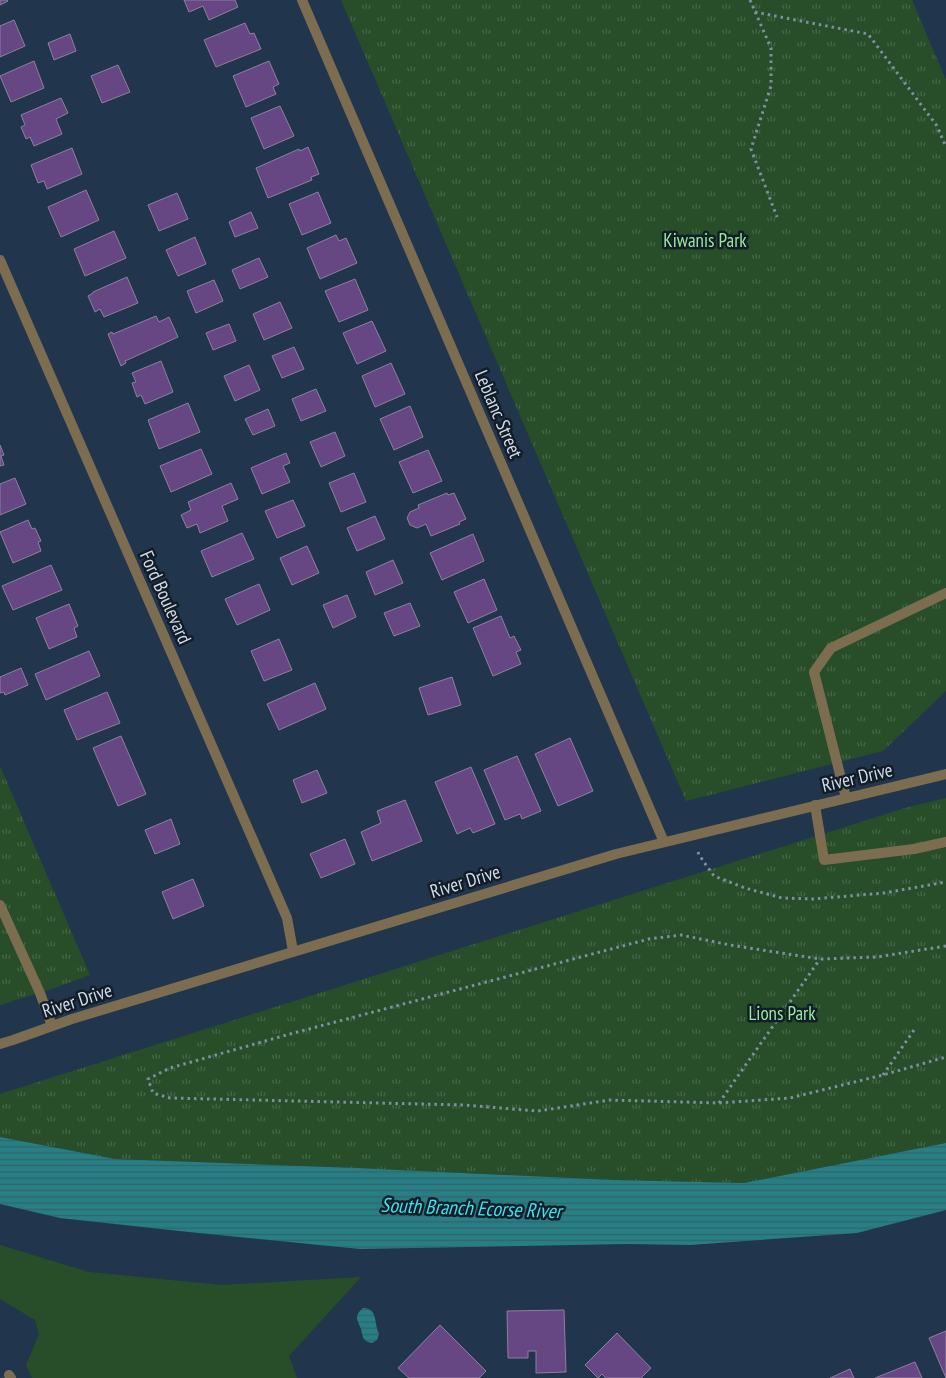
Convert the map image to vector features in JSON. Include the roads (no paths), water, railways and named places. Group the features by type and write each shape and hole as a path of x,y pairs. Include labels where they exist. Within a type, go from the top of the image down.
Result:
{"street":[{"name":"Leblanc Street","path":"302,0 664,842"},
{"name":"Ford Boulevard","path":"0,260 287,918 293,951"},
{"path":"846,798 814,672 831,648 946,593"},
{"name":"River Drive","path":"0,1044 293,951 616,854 946,774"},
{"path":"814,805 824,860 914,849 946,842"},
{"path":"0,905 40,993 52,1026"}],"water":[{"name":"South Branch Ecorse River","path":"0,1137 115,1159 614,1180 744,1183 946,1143 946,1210 857,1233 690,1245 627,1244 360,1249 60,1218 0,1204"},
{"path":"363,1308 371,1311 375,1317 379,1334 377,1340 372,1343 364,1338 358,1321 357,1316"}],"park label":[{"name":"Kiwanis Park","path":"705,240"},
{"name":"Lions Park","path":"782,1013"}]}
